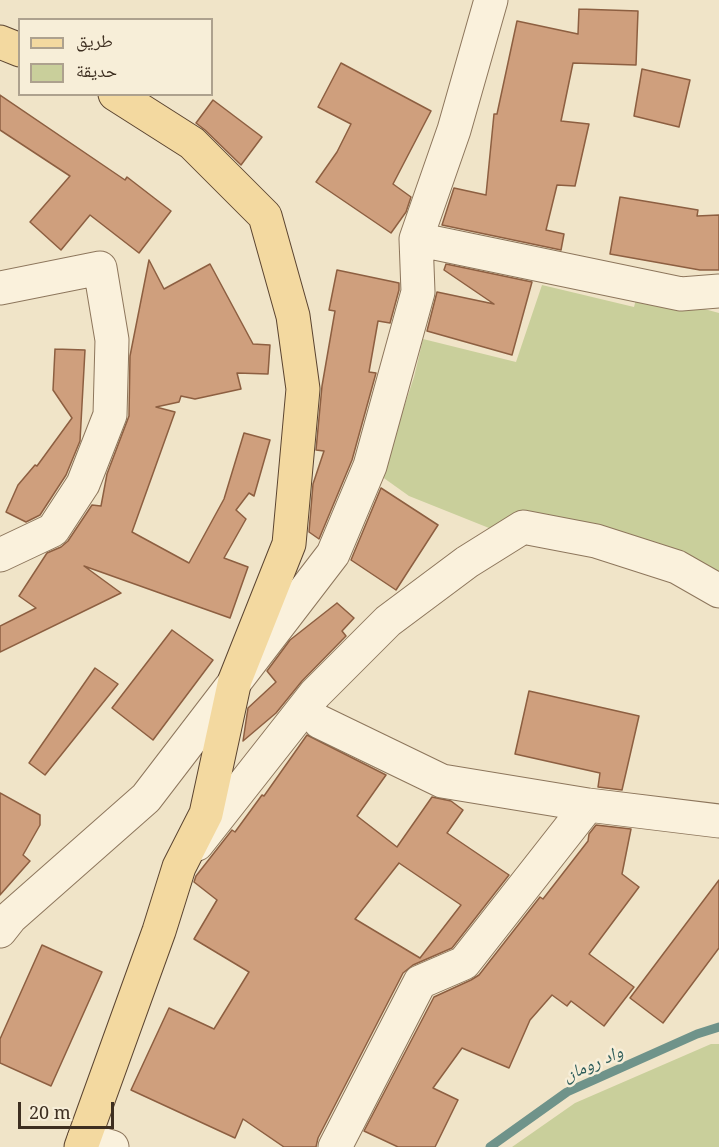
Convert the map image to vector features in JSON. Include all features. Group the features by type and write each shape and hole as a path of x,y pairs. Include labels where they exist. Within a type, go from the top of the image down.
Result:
{"main road":[{"path":"0,42 18,50"},
{"path":"93,1144 179,867 206,814 235,680 289,544 303,389 294,316 265,216 192,143 118,96"}],"street":[{"path":"0,931 11,917 146,798 333,554 370,466 418,292 416,239 454,130 491,0"},
{"path":"416,239 681,294 719,291"},
{"path":"0,288 100,268 112,340 110,415 83,484 53,530 0,555"},
{"path":"179,867 315,694 380,629 467,562 523,527 596,541 677,567 719,591"},
{"path":"320,722 442,781 588,805 719,821"},
{"path":"335,1147 420,982 464,963 588,805"}],"green space":[{"path":"542,285 634,307 638,291 719,313 719,583 499,532 409,496 381,476 414,377 423,339 516,362"},
{"path":"711,1044 719,1044 719,1147 512,1147 575,1103"}],"building":[{"path":"579,9 638,11 636,65 573,63 561,121 589,124 575,186 557,185 546,230 564,234 561,250 442,225 454,188 486,195 494,114 497,114 517,21 578,34"},
{"path":"341,63 431,111 393,184 411,197 406,212 391,233 316,182 337,152 351,124 318,107"},
{"path":"642,69 690,80 679,127 634,116"},
{"path":"0,95 125,180 127,177 171,211 139,253 90,215 61,250 30,222 70,176 0,130"},
{"path":"213,100 262,137 241,165 196,123"},
{"path":"620,197 698,210 697,216 719,215 719,270 700,270 610,254"},
{"path":"149,260 164,289 210,264 253,344 270,345 268,374 237,373 241,389 195,399 181,396 179,402 156,407 175,412 132,532 189,563 224,499 244,433 270,440 254,496 249,493 236,510 246,519 224,558 248,567 230,618 84,566 121,593 0,652 0,626 36,608 19,596 47,553 68,541 92,505 101,506 107,474 129,416 130,356"},
{"path":"446,264 532,282 512,355 427,331 437,292 494,304 444,270"},
{"path":"337,270 399,283 399,290 390,323 378,321 369,372 376,373 352,460 319,539 309,532 313,484 324,451 316,450 322,386 335,311 329,310"},
{"path":"55,349 85,350 80,441 66,475 40,515 26,522 6,512 18,485 35,465 37,466 72,418 53,390"},
{"path":"381,488 438,525 396,590 351,560"},
{"path":"337,603 354,618 342,631 346,636 302,681 276,713 243,741 248,708 276,682 267,671 290,640"},
{"path":"172,630 213,660 153,740 112,708"},
{"path":"95,668 118,684 45,775 29,763"},
{"path":"529,691 639,716 622,790 598,787 600,773 515,754"},
{"path":"307,735 386,775 357,816 397,847 432,797 451,801 463,810 447,833 509,875 452,948 413,965 403,973 318,1138 316,1147 284,1147 243,1119 235,1138 131,1090 169,1008 214,1029 249,972 194,939 217,900 194,882 196,876 232,830 235,832 262,795 264,796","holes":["399,863 461,905 420,958 355,919"]},
{"path":"0,793 40,815 40,825 23,855 30,861 0,895"},
{"path":"596,825 631,829 622,874 639,887 589,954 634,987 604,1026 571,1001 567,1006 552,995 530,1020 509,1068 462,1048 433,1088 458,1100 435,1147 398,1147 364,1131 434,997 479,975 540,897 543,899 588,841 589,834"},
{"path":"719,880 719,948 663,1023 630,998"},
{"path":"42,945 102,972 51,1086 0,1063 0,1039"}],"waterway":[{"name":"واد رومان","path":"490,1147 567,1092 697,1034 719,1027"}]}
